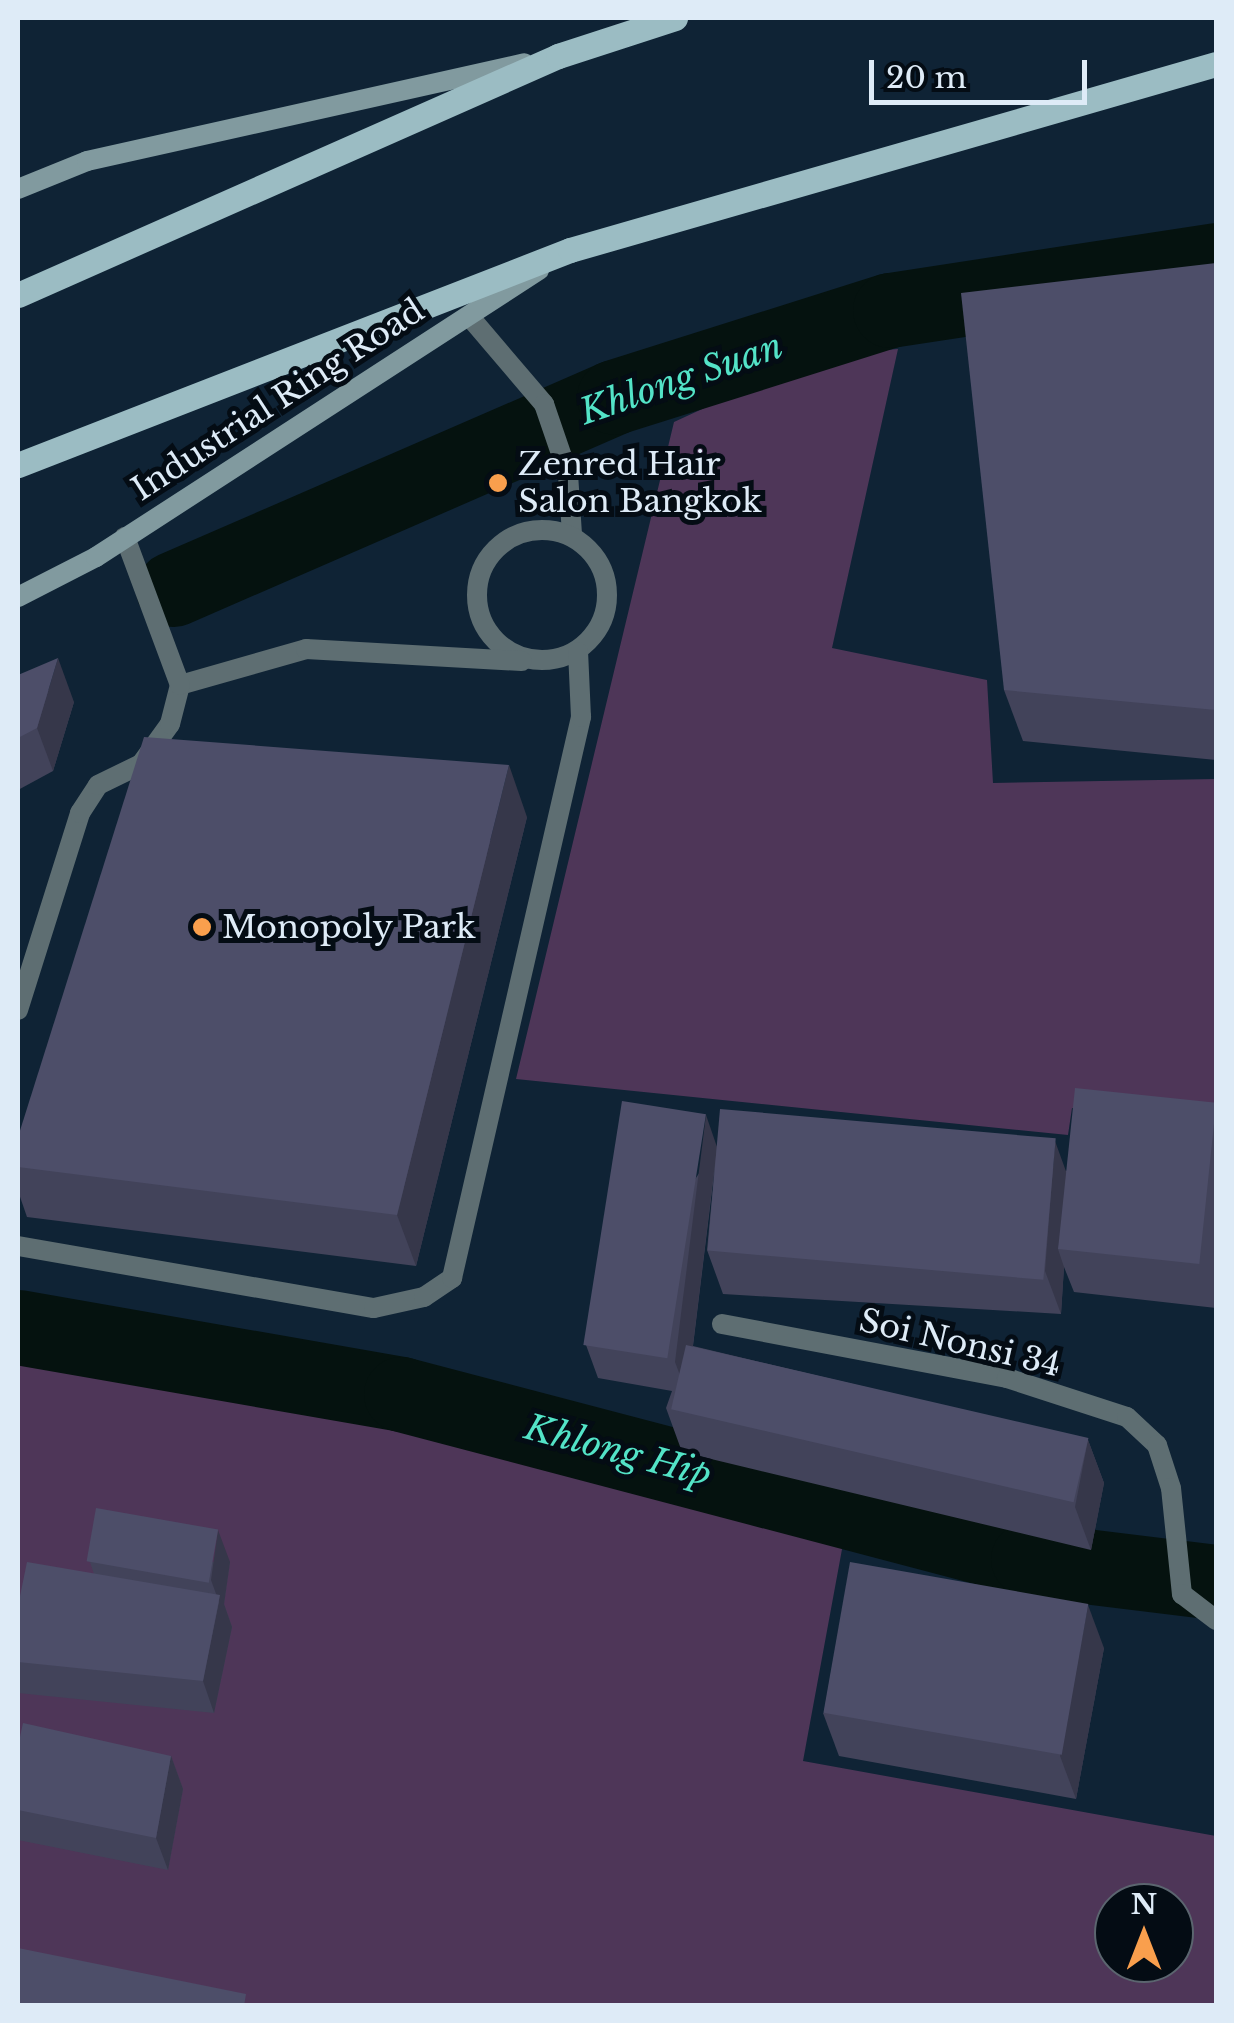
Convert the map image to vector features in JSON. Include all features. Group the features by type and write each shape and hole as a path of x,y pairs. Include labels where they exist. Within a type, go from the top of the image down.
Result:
{"main road":[{"path":"18,189 87,161 558,56 675,18"},
{"path":"18,295 558,56"},
{"name":"Industrial Ring Road","path":"18,464 570,250 1216,64"},
{"name":"Industrial Ring Road","path":"18,597 126,537 570,250"}],"street":[{"path":"18,1246 374,1308 424,1297 452,1278 581,717 578,652 607,615 605,568 572,535 556,436 544,404 469,316"},
{"path":"532,661 498,645 477,613 478,574 499,543 534,529 572,535"},
{"path":"18,1010 80,813 98,786 140,764 170,724 180,685 126,537"},
{"path":"180,685 306,649 532,661 578,652"},
{"name":"Soi Nonsi 34","path":"722,1324 1007,1378 1128,1417 1157,1445 1182,1594 1216,1620"}],"shaded area":[{"path":"898,349 832,648 987,680 993,783 1216,779 1216,1126 1072,1108 1068,1135 516,1079 674,422 819,355"},
{"path":"18,1354 376,1411 845,1533 803,1761 1216,1836 1216,2005 18,2005"}],"building":[{"path":"1216,263 1216,710 1004,690 961,293"},
{"path":"58,658 37,728 18,738 18,675"},
{"path":"144,737 509,765 397,1215 18,1167 18,1137"},
{"path":"1075,1088 1216,1103 1199,1264 1058,1249"},
{"path":"622,1101 706,1114 667,1358 583,1345"},
{"path":"720,1109 1056,1138 1043,1280 708,1250"},
{"path":"686,1345 1088,1438 1074,1502 671,1409"},
{"path":"96,1508 218,1530 209,1583 87,1561"},
{"path":"27,1562 220,1595 203,1681 18,1662 18,1606"},
{"path":"850,1562 1088,1604 1062,1755 823,1713"},
{"path":"23,1723 171,1756 156,1838 18,1810 18,1746"},
{"path":"18,1948 246,1994 244,2006 18,2006"}],"waterway":[{"name":"Khlong Suan","path":"173,589 614,397 890,310 1216,260"},
{"name":"Khlong Hip","path":"18,1327 401,1394 1028,1559 1216,1582"}],"place":[{"name":"Zenred Hair Salon Bangkok","path":"498,483"},
{"name":"Monopoly Park","path":"202,927"}]}
